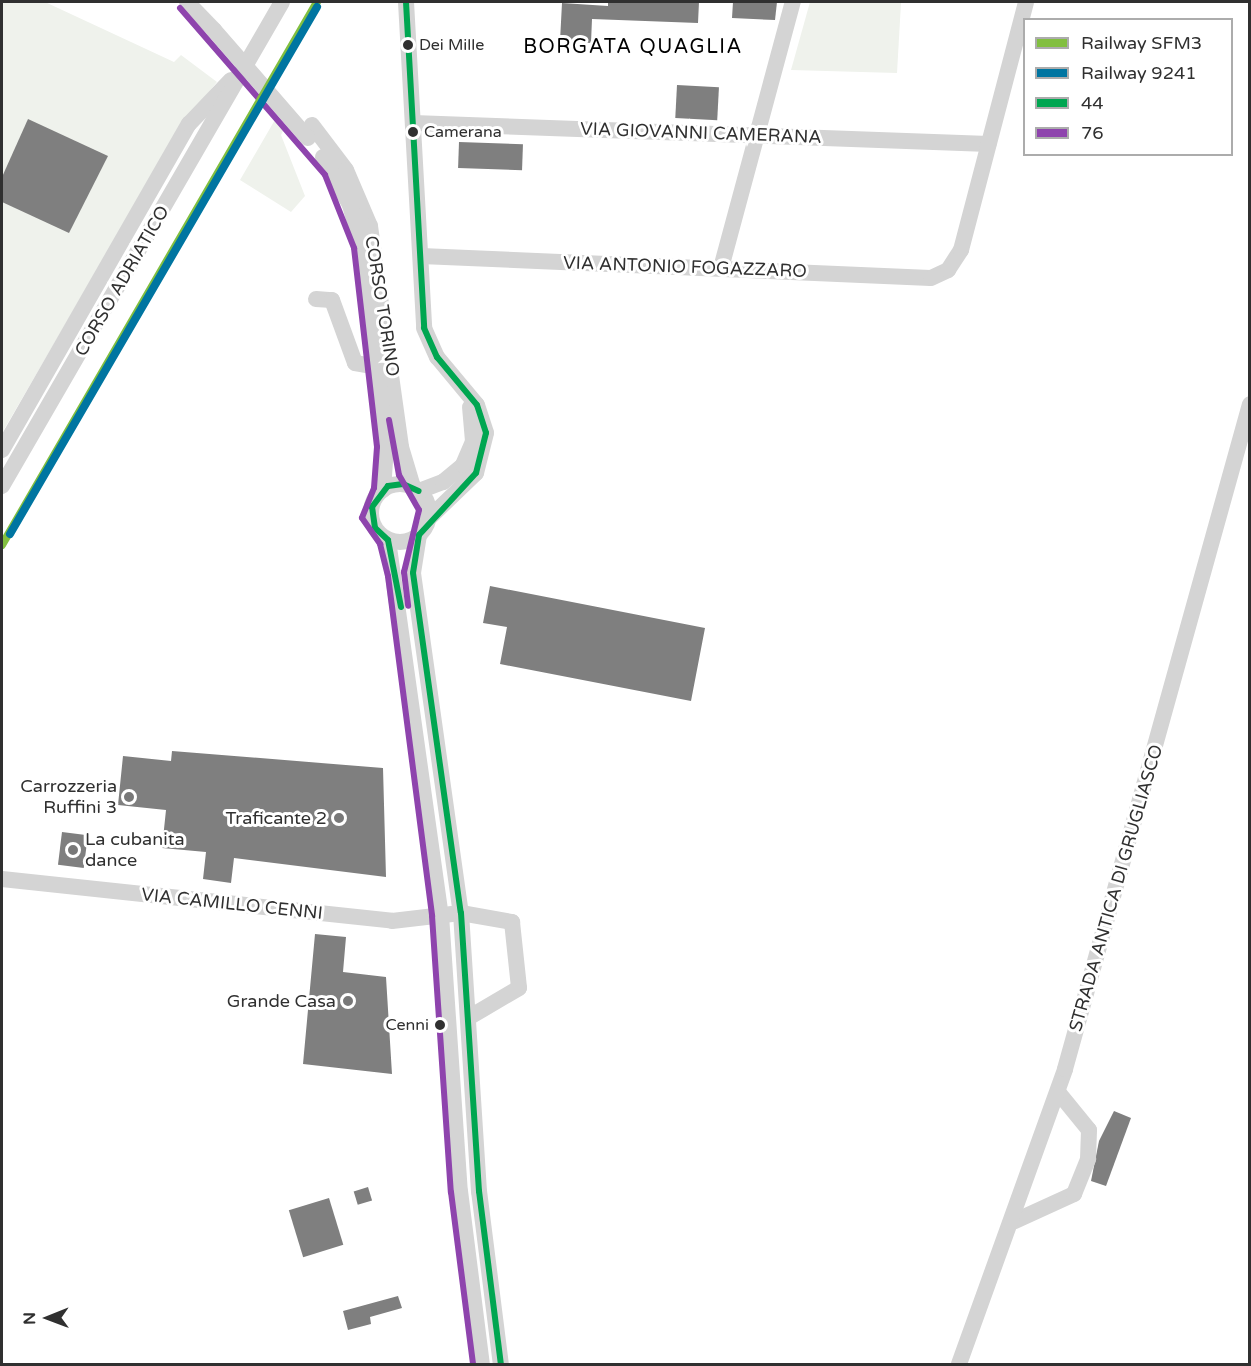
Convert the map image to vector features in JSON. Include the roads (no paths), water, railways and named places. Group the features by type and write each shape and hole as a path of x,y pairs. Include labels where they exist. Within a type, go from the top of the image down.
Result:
{"street":[{"name":"CORSO TORINO","path":"187,2 217,25"},
{"name":"CORSO TORINO","path":"202,2 217,25 310,132 343,188 358,226 401,447 416,489 426,499 428,519"},
{"name":"CORSO ADRIATICO","path":"2,486 282,2"},
{"path":"406,2 428,342 483,419 484,456 471,480 428,519 419,535 413,573 461,912 479,1191 501,1365"},
{"path":"721,268 793,2"},
{"path":"989,144 1026,2"},
{"name":"CORSO ADRIATICO","path":"2,450 189,124 239,73"},
{"name":"VIA GIOVANNI CAMERANA","path":"413,123 989,144"},
{"name":"VIA ANTONIO FOGAZZARO","path":"421,256 931,278 948,270 961,250 989,144"},
{"path":"316,298 332,300 355,363 386,369"},
{"path":"58,355 72,367"},
{"name":"CORSO TORINO","path":"386,369 386,447 382,490 371,517 388,540 441,915 460,1191 482,1365"},
{"path":"382,490 398,484 416,489 448,479 470,453 473,426 467,396"},
{"name":"STRADA ANTICA DI GRUGLIASCO","path":"959,1365 1015,1221 1058,1092 1250,405"},
{"path":"388,540 401,542 419,535"},
{"name":"VIA CAMILLO CENNI","path":"2,879 392,921 461,912 512,922 519,988 468,1018"},
{"path":"1015,1221 1074,1194 1088,1159 1089,1130 1058,1092"}],"rail line":[{"name":"SFM3","path":"2,545 317,2"},
{"name":"9241","path":"10,534 317,7"}],"place":[{"name":"Dei Mille","path":"408,45"},
{"name":"Camerana","path":"413,132"},
{"name":"Carrozzeria Ruffini 3","path":"129,797"},
{"name":"Traficante 2","path":"339,818"},
{"name":"La cubanita dance","path":"73,850"},
{"name":"Grande Casa","path":"348,1001"},
{"name":"Cenni","path":"440,1025"}],"district":[{"name":"BORGATA QUAGLIA","path":"633,47"}]}
